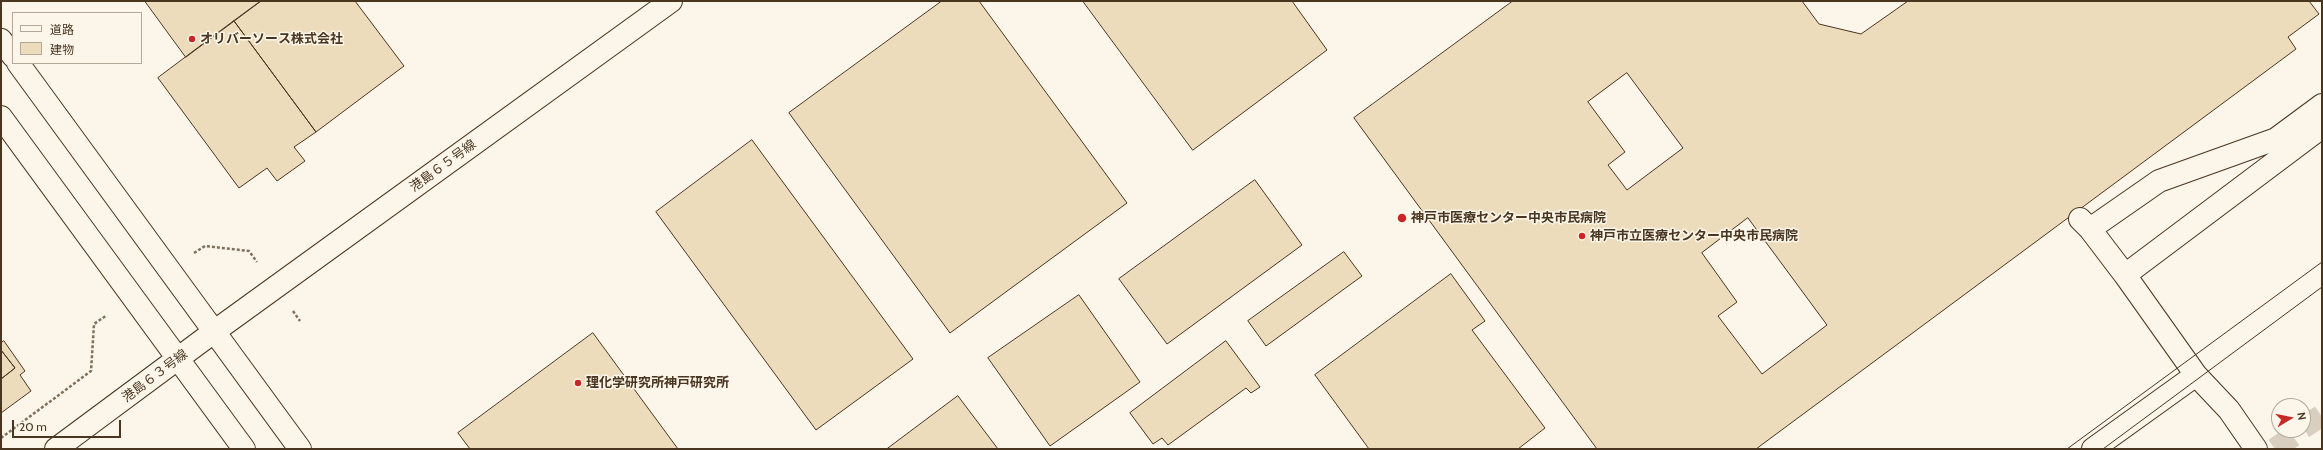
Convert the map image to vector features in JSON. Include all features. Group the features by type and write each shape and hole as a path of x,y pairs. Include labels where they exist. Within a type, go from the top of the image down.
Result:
{"street":[{"name":"港島６５号線","path":"215,331 671,1"},
{"path":"1,40 12,55"},
{"path":"19,64 300,449"},
{"path":"2256,449 2229,410 2196,375 2125,275 2085,224 2159,180 2276,139 2322,105"},
{"path":"1,117 244,449"},
{"path":"2125,275 2322,127"},
{"name":"港島６３号線","path":"56,449 215,331"},
{"path":"2093,449 2196,375"}],"building":[{"name":"オリバーソース株式会社","path":"145,1 261,1 186,57"},
{"path":"261,1 355,1 404,66 316,132 234,21"},
{"path":"942,1 979,1 1127,203 950,333 789,113"},
{"path":"1083,1 1292,1 1327,50 1193,150"},
{"name":"神戸市立医療センター中央市民病院","path":"1513,1 1802,1 1819,24 1861,34 1908,1 2309,1 2319,14 2288,37 2296,49 1756,449 1597,449 1354,118","holes":["1627,73 1683,148 1627,190 1608,165 1625,152 1588,102","1748,218 1827,325 1762,374 1718,316 1737,302 1702,253"]},
{"path":"234,21 316,132 294,147 305,161 277,181 267,168 239,188 158,78"},
{"path":"752,140 913,359 816,430 656,212"},
{"path":"1255,180 1302,245 1167,344 1119,279"},
{"path":"1344,252 1362,276 1266,346 1248,321"},
{"path":"1451,274 1485,321 1472,330 1545,428 1518,449 1369,449 1315,375"},
{"path":"1079,295 1140,382 1050,446 988,358"},
{"name":"理化学研究所神戸研究所","path":"593,333 678,449 470,449 458,433"},
{"path":"4,341 25,371 20,375 31,391 1,413 1,379 15,368 1,350 1,343"},
{"path":"1226,341 1260,387 1251,393 1246,388 1168,445 1162,438 1153,444 1130,413"},
{"path":"1,350 15,368 1,379"},
{"path":"958,396 998,449 887,449"}],"tunnel":[{"path":"2311,423 2322,415"},
{"path":"2275,449 2290,438"}],"tram line":[{"path":"2067,449 2322,262"},
{"path":"2103,449 2322,287"}],"place":[{"name":"オリバーソース株式会社","path":"192,39"},
{"name":"神戸市医療センター中央市民病院","path":"1402,218"},
{"name":"神戸市立医療センター中央市民病院","path":"1582,236"},
{"name":"理化学研究所神戸研究所","path":"578,383"}]}
